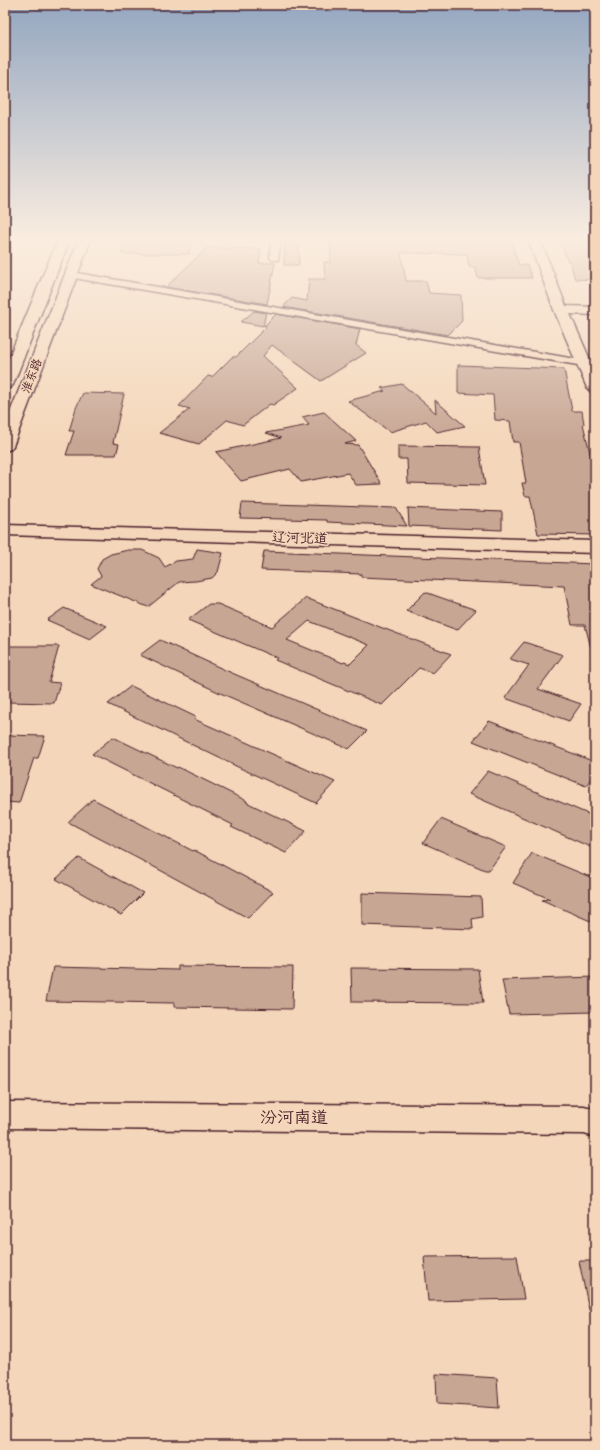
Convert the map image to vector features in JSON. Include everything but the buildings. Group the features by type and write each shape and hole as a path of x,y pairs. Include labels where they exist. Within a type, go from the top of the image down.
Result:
{"main road":[{"name":"淮东路","path":"5,385 37,307"},
{"name":"淮东路","path":"5,446 58,307"},
{"path":"564,307 591,367 595,388"},
{"path":"566,310 595,311"},
{"name":"辽河北道","path":"5,530 595,547"},
{"name":"汾河南道","path":"5,1115 591,1120"}],"street":[{"path":"249,307 591,367"}]}
